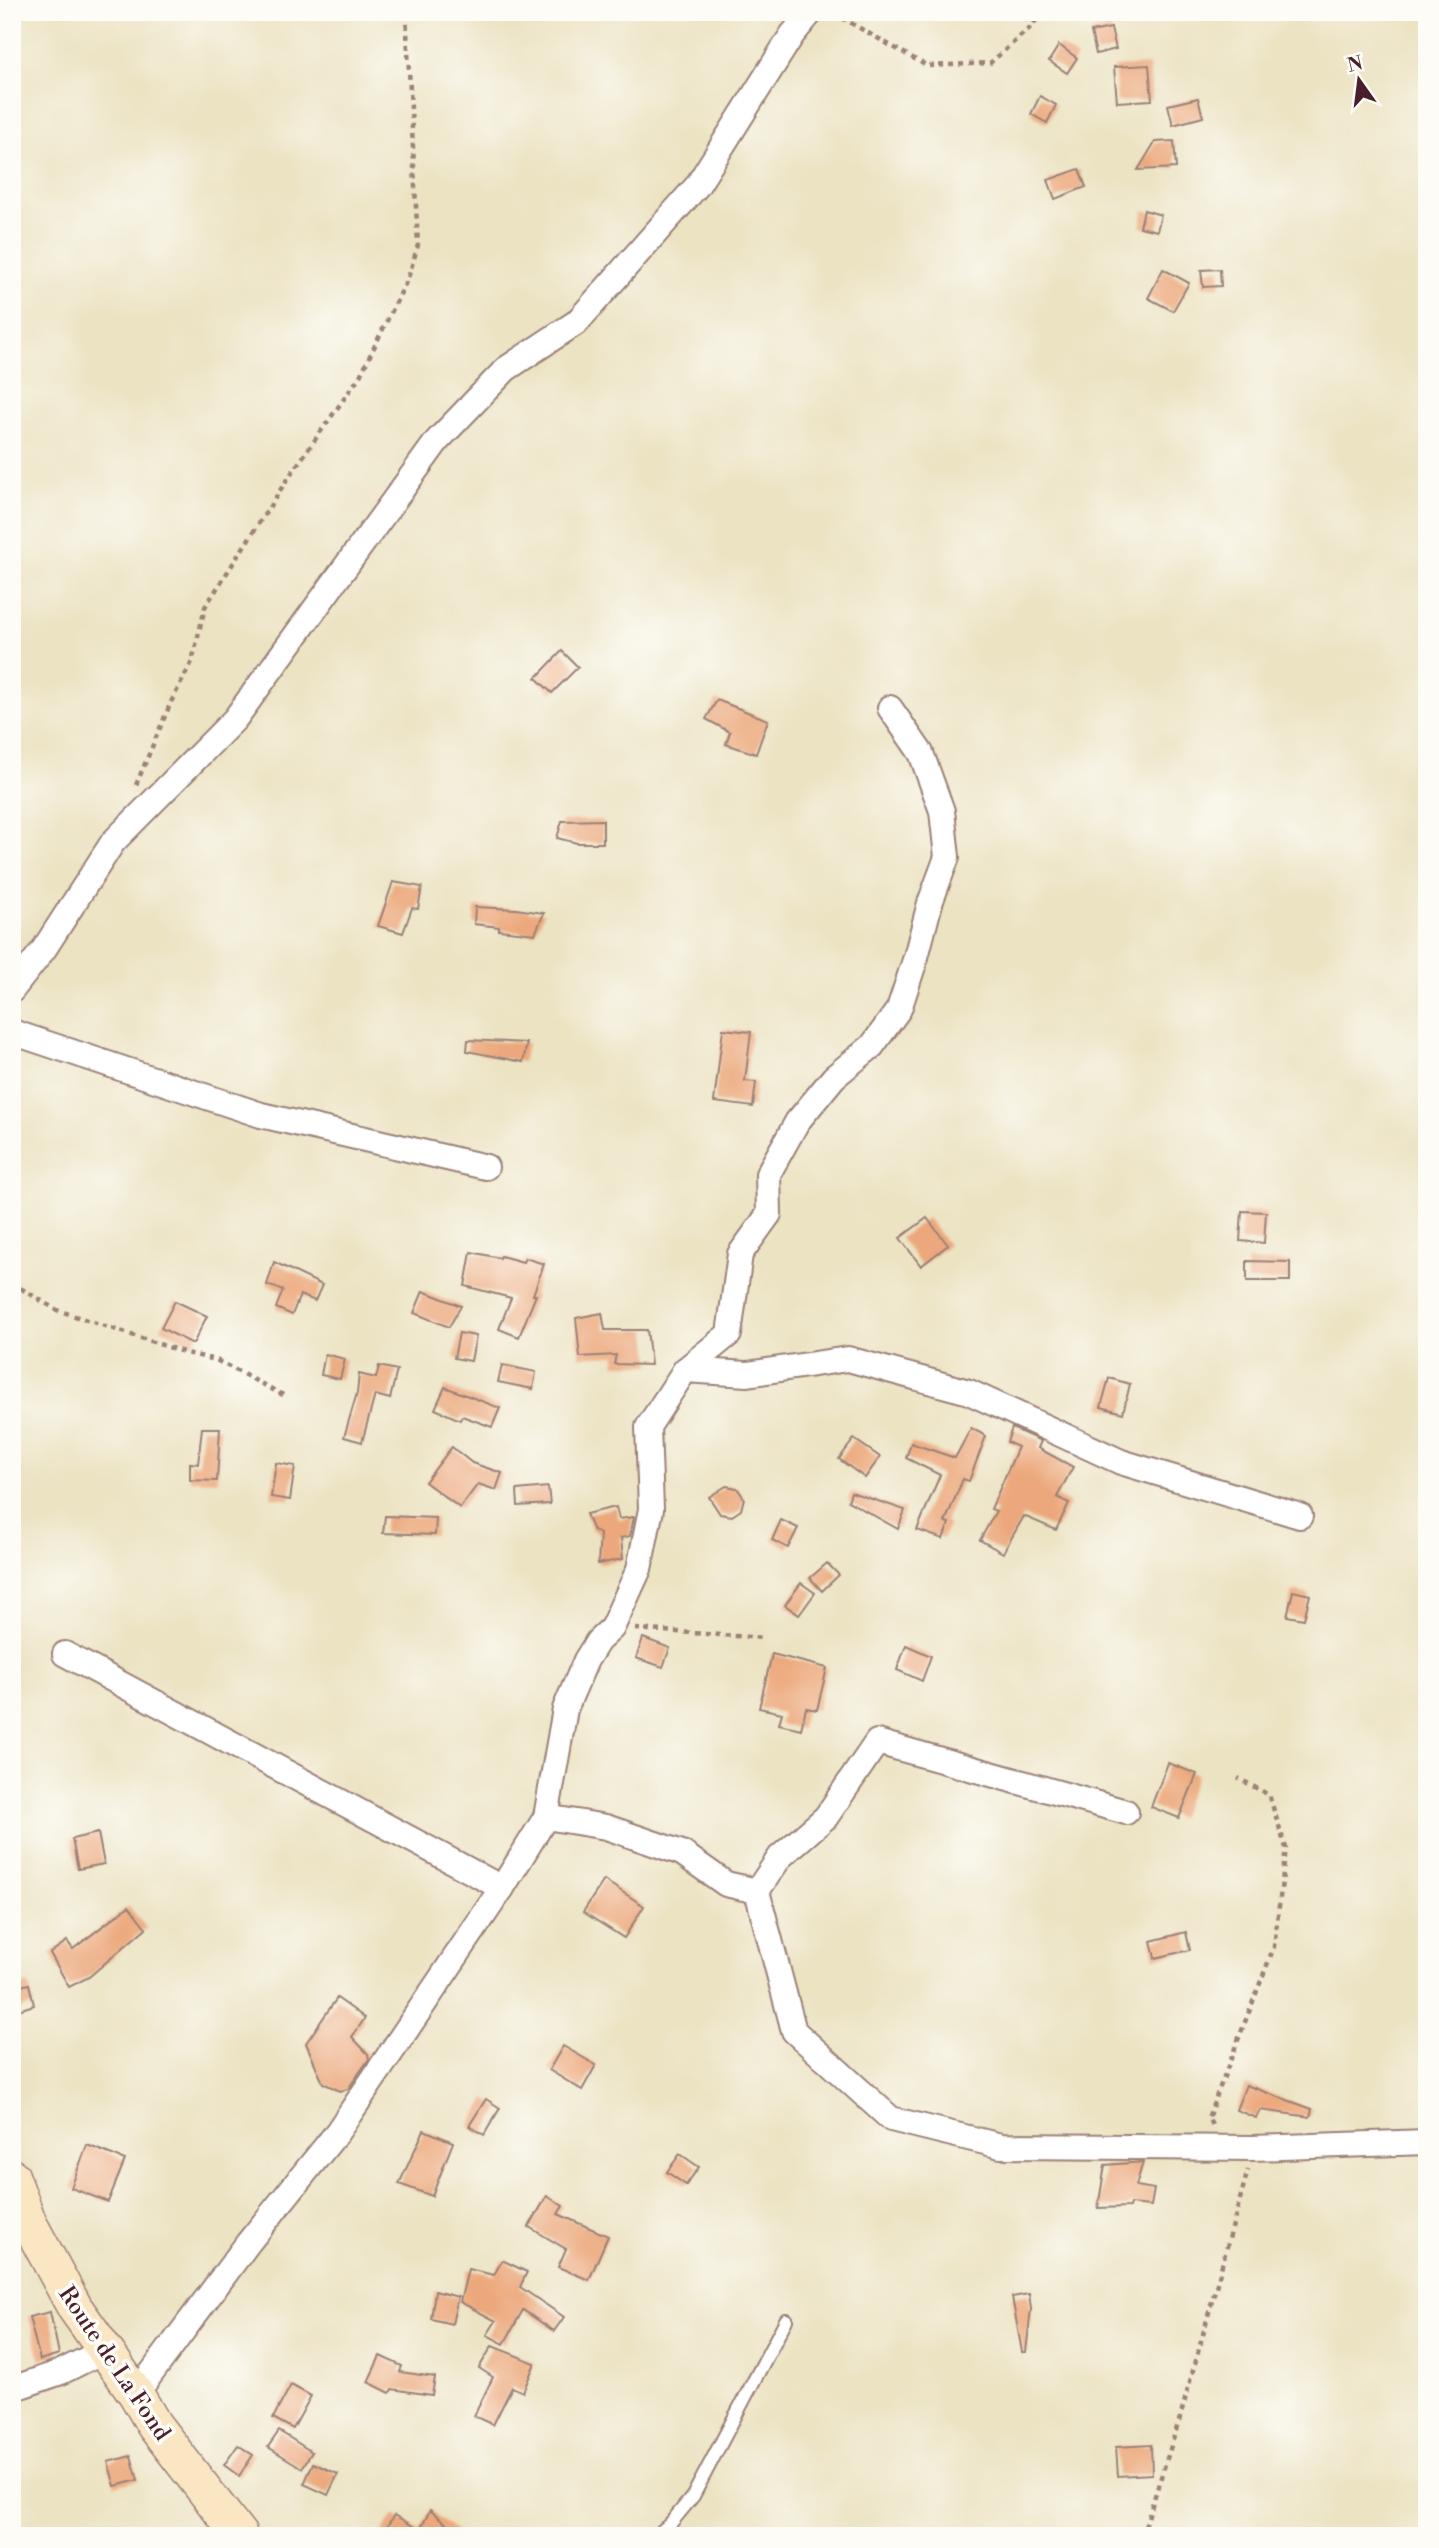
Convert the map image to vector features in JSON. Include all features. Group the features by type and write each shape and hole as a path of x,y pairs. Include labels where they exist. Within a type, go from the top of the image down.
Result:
{"street":[{"path":"12,990 44,949 113,842 234,719 437,441 506,369 577,322 698,186 792,35 811,12"},
{"path":"136,2394 248,2243 336,2134 502,1888 546,1817 565,1709 586,1660 598,1641 612,1628 639,1569 651,1509 649,1427 685,1370 729,1334 740,1254 769,1214 768,1174 797,1122 834,1077 872,1046 900,1009 930,903 947,857 942,811 921,753 890,708"},
{"path":"12,1032 261,1115 486,1167"},
{"path":"685,1370 747,1374 848,1359 969,1392 1121,1462 1300,1516"},
{"path":"65,1654 502,1888"},
{"path":"1126,1812 877,1742 826,1817 780,1857 757,1891 794,2031 891,2119 1000,2146 1254,2148 1427,2142"},
{"path":"546,1817 606,1828 682,1853 726,1884 757,1891"},
{"name":"Route de La Fond","path":"12,2177 21,2225 103,2351 136,2394 154,2425 240,2536"},
{"path":"12,2389 61,2372 103,2351"}],"lane":[{"path":"656,2536 670,2524 693,2496 786,2320"}],"path":[{"path":"134,791 171,702 192,662 205,607 288,478 360,376 408,278 418,245 406,12"},
{"path":"832,12 927,66 990,63 1031,27 1042,12"},
{"path":"12,1283 57,1310 186,1353 216,1360 285,1396"},
{"path":"612,1628 764,1638"},
{"path":"1142,2536 1180,2418 1254,2148 1240,2137 1217,2136 1208,2118 1275,1947 1286,1848 1269,1795 1238,1778"}],"building":[{"path":"1111,28 1116,49 1096,54 1091,32"},
{"path":"1059,45 1077,58 1067,73 1049,61"},
{"path":"1149,65 1152,100 1117,102 1114,67"},
{"path":"1040,96 1056,105 1047,123 1031,114"},
{"path":"1198,98 1203,117 1173,125 1168,105"},
{"path":"1174,141 1176,168 1138,170 1155,142"},
{"path":"1079,169 1086,187 1055,199 1048,180"},
{"path":"1144,210 1161,215 1157,231 1140,227"},
{"path":"1163,269 1189,283 1173,311 1148,298"},
{"path":"1220,269 1221,286 1203,287 1201,270"},
{"path":"562,651 578,667 552,693 536,678"},
{"path":"717,700 768,720 756,754 726,744 730,732 706,719"},
{"path":"603,820 603,843 577,843 557,838 562,821"},
{"path":"393,882 422,887 418,909 412,908 403,933 378,926"},
{"path":"475,907 544,913 535,934 474,924"},
{"path":"723,1029 751,1032 745,1081 756,1082 753,1107 714,1102"},
{"path":"468,1040 527,1043 523,1062 467,1051"},
{"path":"1242,1211 1266,1212 1264,1243 1240,1241"},
{"path":"927,1218 948,1245 921,1266 900,1238"},
{"path":"471,1252 523,1262 525,1258 544,1264 533,1295 536,1295 519,1337 499,1329 511,1298 465,1286"},
{"path":"1247,1261 1290,1262 1290,1281 1247,1281"},
{"path":"274,1262 322,1285 315,1301 300,1295 292,1315 276,1308 283,1290 267,1285"},
{"path":"423,1291 461,1306 449,1327 414,1313"},
{"path":"175,1301 207,1316 193,1344 161,1328"},
{"path":"602,1313 605,1330 647,1330 651,1365 614,1364 616,1355 580,1357 576,1318"},
{"path":"459,1333 476,1336 471,1361 454,1358"},
{"path":"325,1354 345,1359 340,1379 321,1375"},
{"path":"502,1365 536,1372 533,1389 498,1382"},
{"path":"379,1366 397,1370 390,1399 375,1395 362,1442 344,1437 357,1393 359,1374 376,1378"},
{"path":"1109,1378 1130,1384 1123,1413 1101,1407"},
{"path":"445,1387 500,1408 492,1427 462,1416 460,1420 435,1409"},
{"path":"202,1428 220,1428 217,1481 190,1480 190,1463 198,1464"},
{"path":"971,1428 986,1436 969,1481 963,1479 945,1522 949,1523 943,1539 917,1530 940,1475 906,1458 911,1443 955,1458"},
{"path":"1012,1428 1041,1441 1038,1448 1073,1467 1057,1497 1069,1503 1056,1530 1024,1516 1003,1553 980,1540 996,1511 991,1509 1018,1447 1007,1442"},
{"path":"854,1439 880,1457 865,1478 839,1459"},
{"path":"452,1447 472,1463 502,1473 496,1490 478,1484 460,1508 425,1482"},
{"path":"276,1463 295,1466 290,1500 271,1497"},
{"path":"726,1486 737,1488 744,1498 741,1510 732,1516 720,1514 709,1497"},
{"path":"548,1487 550,1504 518,1506 517,1490"},
{"path":"851,1492 905,1510 898,1529 848,1501"},
{"path":"616,1507 619,1519 634,1517 630,1536 621,1538 623,1559 598,1564 600,1534 592,1529 586,1514"},
{"path":"385,1516 436,1518 435,1535 383,1533"},
{"path":"781,1520 798,1528 788,1548 772,1540"},
{"path":"827,1563 839,1575 822,1591 810,1578"},
{"path":"801,1583 815,1593 799,1615 785,1605"},
{"path":"1293,1591 1310,1595 1304,1619 1287,1616"},
{"path":"643,1638 670,1648 663,1667 636,1658"},
{"path":"906,1645 931,1656 922,1681 897,1670"},
{"path":"772,1654 827,1668 817,1710 806,1708 801,1729 779,1724 782,1713 759,1708"},
{"path":"1168,1763 1197,1774 1179,1818 1151,1807"},
{"path":"98,1833 104,1864 78,1869 72,1839"},
{"path":"604,1880 644,1906 624,1938 583,1912"},
{"path":"129,1906 146,1928 89,1977 69,1987 50,1953 67,1941 73,1949"},
{"path":"1186,1932 1190,1950 1155,1958 1151,1941"},
{"path":"29,1984 34,2005 12,2012 12,1988"},
{"path":"337,1998 365,2018 352,2037 368,2054 369,2059 348,2089 340,2091 323,2083 306,2043"},
{"path":"563,2046 596,2065 582,2090 549,2070"},
{"path":"1246,2085 1312,2109 1310,2117 1260,2110 1256,2118 1236,2110"},
{"path":"486,2099 500,2108 484,2135 469,2126"},
{"path":"424,2130 453,2142 432,2196 399,2184"},
{"path":"87,2145 125,2160 108,2202 71,2188"},
{"path":"680,2154 699,2167 686,2185 667,2172"},
{"path":"1143,2162 1136,2186 1154,2189 1151,2206 1130,2204 1129,2207 1098,2208 1105,2165"},
{"path":"547,2196 563,2206 558,2214 608,2236 589,2280 558,2267 566,2249 529,2227"},
{"path":"502,2260 527,2272 520,2287 564,2317 554,2331 523,2310 504,2344 487,2335 496,2321 460,2302 468,2269 494,2275"},
{"path":"435,2291 458,2297 452,2324 431,2319"},
{"path":"1029,2294 1031,2309 1026,2352 1022,2352 1012,2297"},
{"path":"50,2312 59,2354 40,2360 29,2317"},
{"path":"492,2346 535,2363 523,2392 512,2387 493,2425 474,2416 493,2377 479,2368"},
{"path":"380,2356 402,2366 400,2372 435,2377 432,2395 392,2389 390,2393 368,2382"},
{"path":"291,2385 311,2396 293,2429 273,2418"},
{"path":"279,2431 312,2452 302,2468 268,2447"},
{"path":"238,2445 253,2455 239,2476 224,2465"},
{"path":"1151,2445 1152,2474 1118,2476 1116,2447"},
{"path":"131,2456 138,2480 115,2486 108,2462"},
{"path":"313,2463 338,2474 328,2495 304,2484"},
{"path":"430,2510 461,2536 381,2536 394,2515 420,2530"}]}
